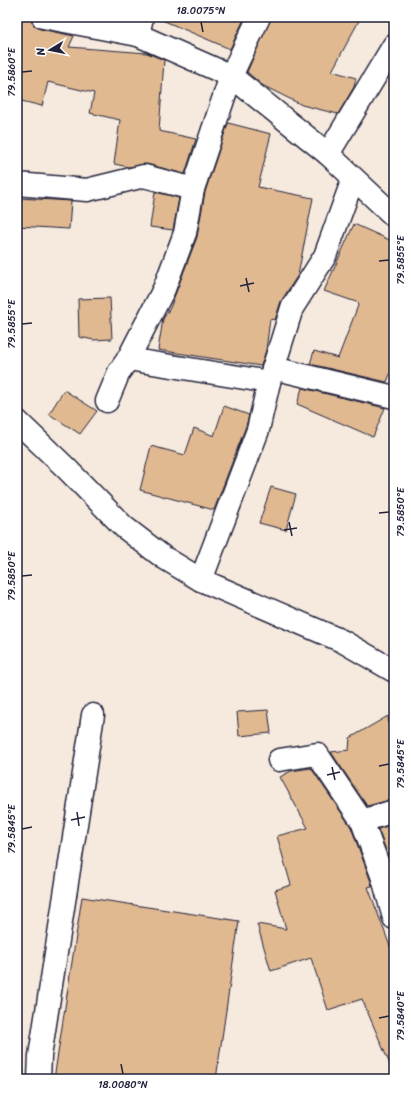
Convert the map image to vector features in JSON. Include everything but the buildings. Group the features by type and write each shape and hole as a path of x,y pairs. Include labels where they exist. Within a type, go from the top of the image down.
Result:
{"street":[{"path":"43,17 140,26 231,76 328,154 394,216"},
{"path":"107,401 119,372 128,359 164,289 185,233 193,189 231,76 259,17"},
{"path":"328,154 394,45"},
{"path":"17,184 87,190 144,176 193,189"},
{"path":"201,580 258,430 271,375 292,308 325,256 353,179"},
{"path":"128,359 271,375 394,397"},
{"path":"17,422 66,468 124,527 163,557 201,580 342,642 394,671"},
{"path":"39,1079 40,1056 93,715"},
{"path":"278,760 317,754 362,820 383,878 394,918"},
{"path":"362,820 394,811"}]}
